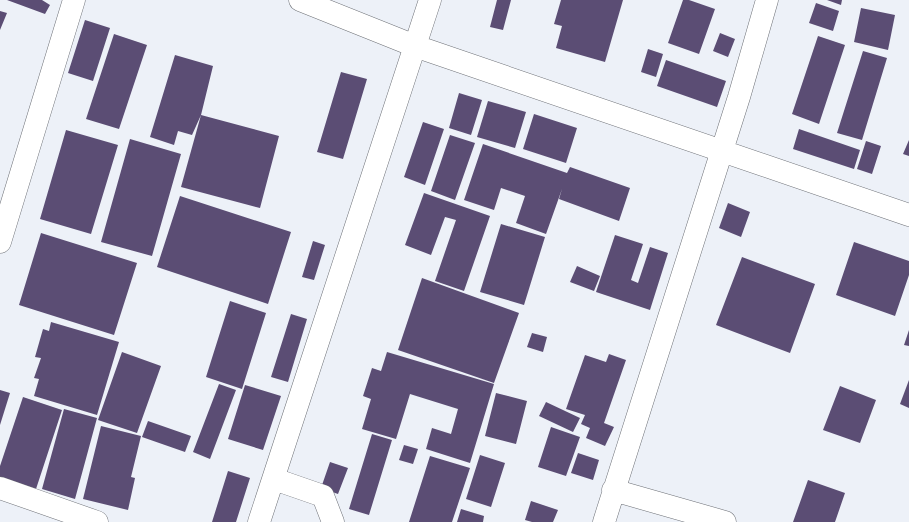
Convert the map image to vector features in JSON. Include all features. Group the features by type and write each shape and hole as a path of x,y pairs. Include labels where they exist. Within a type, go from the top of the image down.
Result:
{"street":[{"path":"2,230 74,0"},
{"path":"300,0 415,46 909,215"},
{"path":"260,522 430,0"},
{"path":"604,522 722,150 767,0"},
{"path":"274,479 323,496 333,522"},
{"path":"0,488 97,522"},
{"path":"614,490 725,522"}],"building":[{"path":"7,0 42,0 50,5 45,14"},
{"path":"497,0 511,0 503,30 490,27"},
{"path":"561,0 623,0 605,62 556,48 562,26 554,24"},
{"path":"683,0 689,0 715,9 699,54 668,43"},
{"path":"827,0 842,0 841,5"},
{"path":"816,3 839,11 833,31 809,23"},
{"path":"861,8 895,15 888,50 854,42"},
{"path":"0,11 7,13 0,30"},
{"path":"85,20 110,28 93,81 68,73"},
{"path":"720,33 735,39 728,57 713,51"},
{"path":"114,34 147,45 119,129 86,119"},
{"path":"818,36 845,45 819,124 792,114"},
{"path":"648,49 663,54 656,77 641,72"},
{"path":"863,51 887,58 862,140 837,133"},
{"path":"175,55 213,66 201,115 192,135 178,131 174,145 150,137"},
{"path":"666,60 726,81 717,107 657,86"},
{"path":"341,72 367,79 343,159 317,152"},
{"path":"459,93 482,100 471,135 449,128"},
{"path":"488,101 526,112 515,148 477,137"},
{"path":"534,114 577,128 566,163 523,149"},
{"path":"201,115 279,136 260,208 181,187"},
{"path":"423,122 444,129 425,185 404,177"},
{"path":"799,129 860,150 854,169 793,149"},
{"path":"66,130 118,145 91,234 40,219"},
{"path":"450,135 475,143 455,200 431,191"},
{"path":"130,139 181,154 152,256 101,242"},
{"path":"909,140 909,156 903,154"},
{"path":"866,141 881,146 872,174 857,169"},
{"path":"483,144 567,173 570,167 630,188 619,221 559,199 562,189 546,234 516,223 525,196 501,188 494,210 464,200"},
{"path":"424,193 490,216 464,291 435,281 456,220 445,217 431,255 405,245"},
{"path":"180,196 291,232 268,304 157,267"},
{"path":"728,203 750,212 741,237 719,228"},
{"path":"501,224 545,237 524,305 480,292"},
{"path":"41,233 137,263 114,335 19,305"},
{"path":"615,235 643,244 631,280 638,283 650,247 668,253 650,310 596,292"},
{"path":"313,241 325,245 314,280 302,277"},
{"path":"854,242 909,261 909,275 895,316 836,295"},
{"path":"742,257 815,284 790,353 716,325"},
{"path":"577,266 600,276 594,291 570,282"},
{"path":"422,278 519,313 494,383 398,350"},
{"path":"230,301 266,313 242,389 206,377"},
{"path":"291,314 307,319 288,382 271,377"},
{"path":"51,322 119,342 97,415 34,396 39,379 34,378 41,358 35,357 43,329 49,331"},
{"path":"909,330 909,346 904,345"},
{"path":"532,333 547,337 543,352 527,347"},
{"path":"122,352 161,366 137,433 98,420"},
{"path":"387,352 494,384 470,463 426,449 432,428 451,434 458,409 410,394 396,439 362,429 371,399 363,396 372,368 381,371"},
{"path":"609,354 626,360 604,423 614,427 605,446 586,438 590,428 581,424 585,415 566,409 585,355 606,362"},
{"path":"909,380 909,408 900,404"},
{"path":"219,384 236,390 210,459 193,452"},
{"path":"245,385 281,396 263,450 228,439"},
{"path":"840,386 876,400 860,443 823,430"},
{"path":"0,390 10,393 0,425"},
{"path":"496,393 527,401 516,444 485,436"},
{"path":"23,397 62,410 36,489 0,477 0,466"},
{"path":"546,402 580,418 573,432 539,416"},
{"path":"64,409 97,418 75,499 42,489"},
{"path":"148,421 191,436 185,452 142,437"},
{"path":"101,426 141,436 131,477 135,478 128,510 83,499"},
{"path":"551,427 580,437 566,476 538,467"},
{"path":"372,434 392,440 369,515 349,509"},
{"path":"404,445 418,449 413,464 399,460"},
{"path":"578,453 599,460 593,480 571,473"},
{"path":"480,455 505,463 491,507 466,499"},
{"path":"430,456 470,468 452,522 409,522"},
{"path":"330,462 348,468 338,494 321,488"},
{"path":"228,471 250,478 236,522 212,522"},
{"path":"808,480 845,493 835,522 793,522"},
{"path":"531,501 558,510 553,522 532,522 525,520"},
{"path":"461,509 484,516 483,522 457,522"}]}
